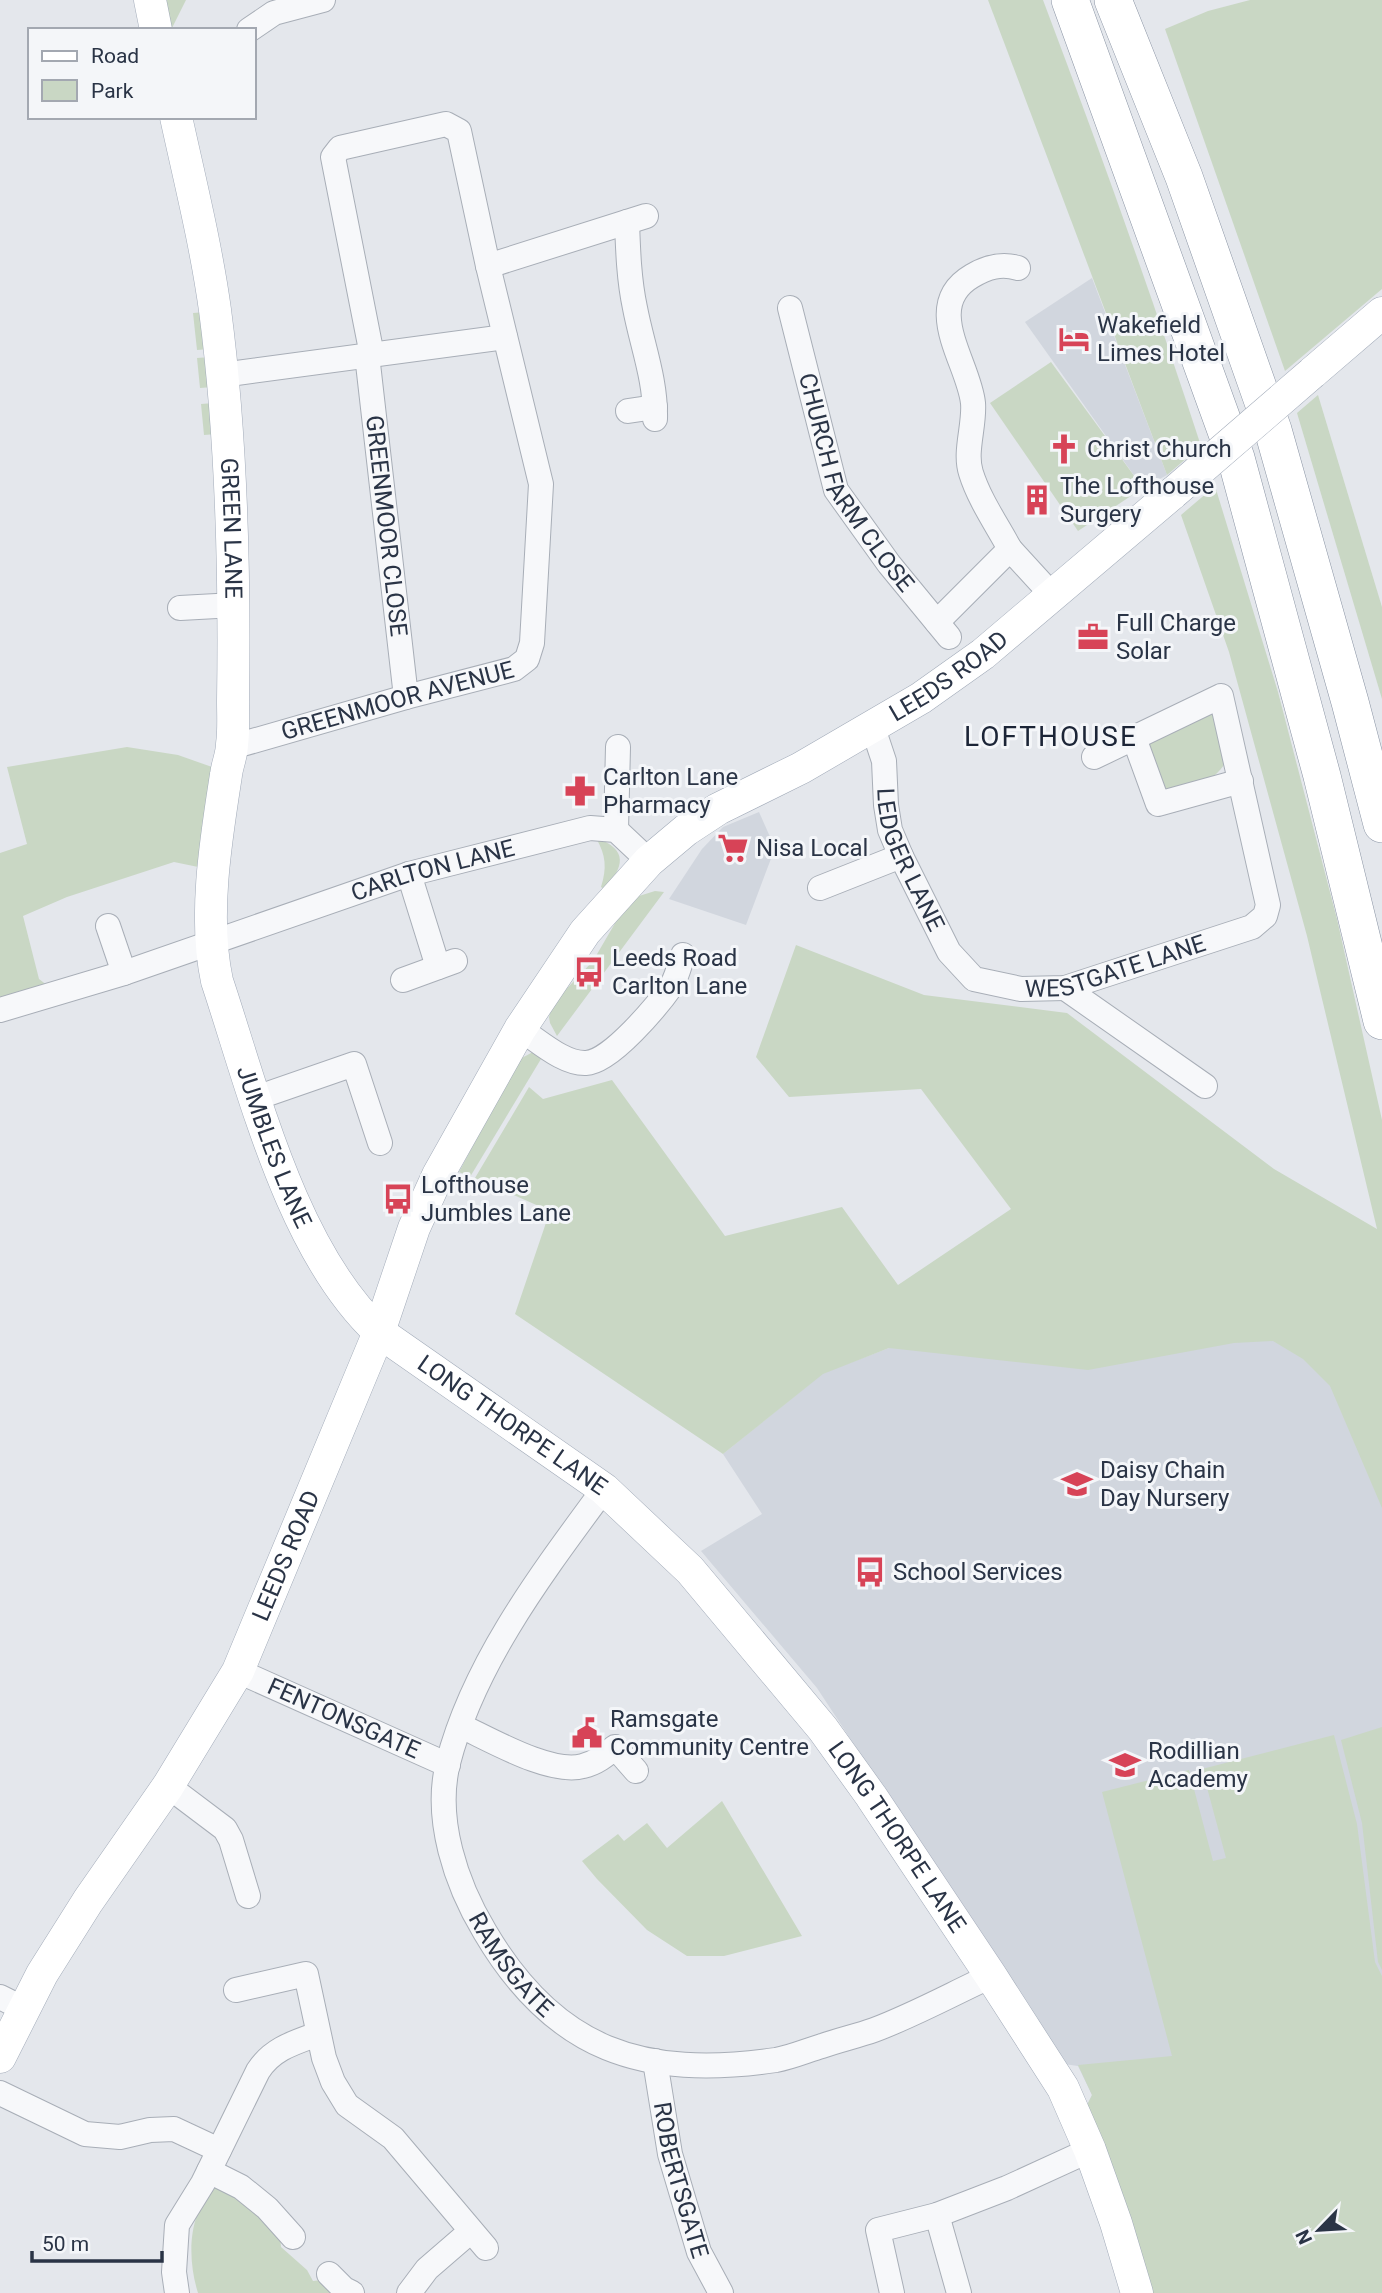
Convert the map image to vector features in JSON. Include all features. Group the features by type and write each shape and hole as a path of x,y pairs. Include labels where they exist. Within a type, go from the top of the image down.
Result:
{"highway":[{"path":"1070,0 1236,458 1322,776 1382,1021"},
{"path":"1113,0 1184,177 1273,430 1382,824"}],"main road":[{"path":"150,0 156,28"},
{"name":"GREEN LANE","path":"176,119 215,309 222,374 235,605 232,747 226,772 214,871 211,944"},
{"name":"LEEDS ROAD","path":"0,2057 12,2003 42,1974 88,1900 168,1786 238,1671 379,1332 414,1228 438,1175 520,1028 585,932 649,861 686,830 718,809 801,768 873,728 984,654 1382,313"},
{"name":"JUMBLES LANE","path":"211,944 217,981 290,1192 319,1254 346,1298 379,1332"},
{"name":"LONG THORPE LANE","path":"379,1332 604,1489 690,1570 823,1729 871,1796 1063,2088 1090,2150 1137,2293"}],"street":[{"path":"252,28 274,13 323,0"},
{"name":"GREENMOOR AVENUE","path":"232,747 514,669 527,659 531,651 541,484 488,266 459,131 446,124 340,149 333,157"},
{"name":"GREENMOOR CLOSE","path":"333,157 369,355 406,697"},
{"path":"488,266 636,219 629,267 635,308 652,379 655,413 628,411"},
{"path":"1018,268 1005,264 986,268 965,280 953,295 949,313 951,335 973,403 970,471 1010,550 1053,596"},
{"name":"CHURCH FARM CLOSE","path":"800,323 836,489 889,564 943,630 1010,550"},
{"path":"222,374 505,337"},
{"path":"180,608 235,605"},
{"path":"1094,757 1221,696 1241,780 1158,804 1134,738"},
{"name":"LEDGER LANE","path":"873,728 884,761 890,830 949,952 974,979"},
{"path":"618,747 616,830 649,861"},
{"name":"WESTGATE LANE","path":"974,979 1021,989 1065,988 1258,925 1265,916 1268,905 1241,780"},
{"name":"CARLTON LANE","path":"0,1010 124,973 409,874 590,828 616,830"},
{"path":"820,888 901,856"},
{"path":"403,980 446,964 409,874"},
{"path":"108,926 124,973"},
{"path":"520,1028 575,1062 598,1061 608,1055 673,983 683,955"},
{"path":"1065,988 1205,1086"},
{"path":"256,1098 355,1064 380,1143"},
{"name":"RAMSGATE","path":"604,1489 560,1549 494,1652 475,1687 448,1765 444,1804 449,1842 461,1883 477,1919 498,1955 523,1987 554,2019 588,2041 622,2054 655,2062 716,2064 778,2059 874,2029 991,1976"},
{"name":"FENTONSGATE","path":"238,1671 448,1765"},
{"path":"461,1726 561,1768 581,1767 600,1760 615,1747 636,1771"},
{"path":"168,1786 225,1829 248,1896"},
{"path":"236,1990 306,1975 318,2034 333,2082 347,2105 393,2138 478,2239 427,2269 409,2293"},
{"path":"177,2293 174,2272 177,2225 214,2161 266,2059 289,2044 318,2034"},
{"name":"ROBERTSGATE","path":"655,2062 670,2154 699,2252 721,2293"},
{"path":"0,2093 85,2134 120,2137 150,2130 174,2129 267,2208 293,2237"},
{"path":"892,2293 878,2230 937,2215 1007,2188 1090,2150"},
{"path":"937,2215 959,2293"},
{"path":"329,2274 352,2293"}],"shaded area":[{"path":"1092,278 1167,475 1143,488 1025,322"},
{"path":"759,812 775,848 746,925 669,899 702,849 723,827"},
{"name":"Rodillian Academy","path":"1382,1253 1382,2293 1086,2107 1092,2095 1078,2066 1064,2064 817,1688 701,1551 762,1514 723,1454 823,1373 889,1348"}],"green space":[{"path":"164,0 186,0 172,28"},
{"path":"988,0 1043,0 1125,222 1201,446 1167,475"},
{"path":"1250,0 1382,0 1382,289 1285,371 1165,29 1208,11"},
{"path":"206,312 210,349 197,350 193,313"},
{"path":"210,357 213,387 200,388 197,358"},
{"path":"1051,362 1143,488 1078,531 990,403"},
{"path":"1318,395 1382,607 1382,699 1297,413"},
{"path":"214,403 217,434 204,435 201,404"},
{"path":"1215,486 1278,692 1337,919 1382,1120 1382,1508 1330,1386 1303,1359 1273,1341 1234,1343 1088,1370 889,1348 823,1374 723,1454 515,1314 550,1211 475,1178 529,1087 543,1099 612,1080 725,1236 842,1207 898,1285 1011,1209 921,1089 789,1097 756,1057 796,945 924,995 1067,1013 1274,1169 1377,1229 1307,936 1229,652 1181,515"},
{"path":"1209,714 1213,715 1225,763 1207,781 1181,789 1164,789 1148,741"},
{"path":"127,747 178,755 212,767 203,868 174,862 67,897 23,916 39,979 48,986 0,998 0,853 27,844 7,767"},
{"path":"596,838 614,848 620,860 616,874 604,889 601,887 604,862"},
{"path":"655,891 664,892 557,1036 549,1017 553,1003 593,961 621,913 639,896"},
{"path":"533,1052 544,1054 470,1177 459,1172 518,1060"},
{"path":"1382,1727 1382,1970 1378,1962 1362,1823 1341,1740"},
{"path":"1334,1735 1357,1824 1375,1962 1382,1976 1382,2293 1146,2293 1086,2107 1092,2095 1078,2065 1172,2056 1102,1792 1189,1770 1213,1861 1226,1858 1202,1769"},
{"path":"722,1801 802,1936 724,1956 687,1956 647,1930 582,1861 618,1834 624,1841 647,1823 667,1848"},
{"path":"219,2185 280,2234 281,2247 307,2270 313,2281 322,2280 333,2293 198,2293 192,2265 192,2235 201,2207 208,2195"}],"place":[{"name":"Wakefield Limes Hotel","path":"1074,339"},
{"name":"Christ Church","path":"1064,449"},
{"name":"The Lofthouse Surgery","path":"1037,500"},
{"name":"Full Charge Solar","path":"1093,637"},
{"name":"Carlton Lane Pharmacy","path":"580,791"},
{"name":"Nisa Local","path":"733,848"},
{"name":"Leeds Road Carlton Lane","path":"589,972"},
{"name":"Lofthouse Jumbles Lane","path":"398,1199"},
{"name":"Daisy Chain Day Nursery","path":"1077,1484"},
{"name":"School Services","path":"870,1572"},
{"name":"Ramsgate Community Centre","path":"587,1733"},
{"name":"Rodillian Academy","path":"1125,1765"}],"district":[{"name":"LOFTHOUSE","path":"1051,736"}]}
